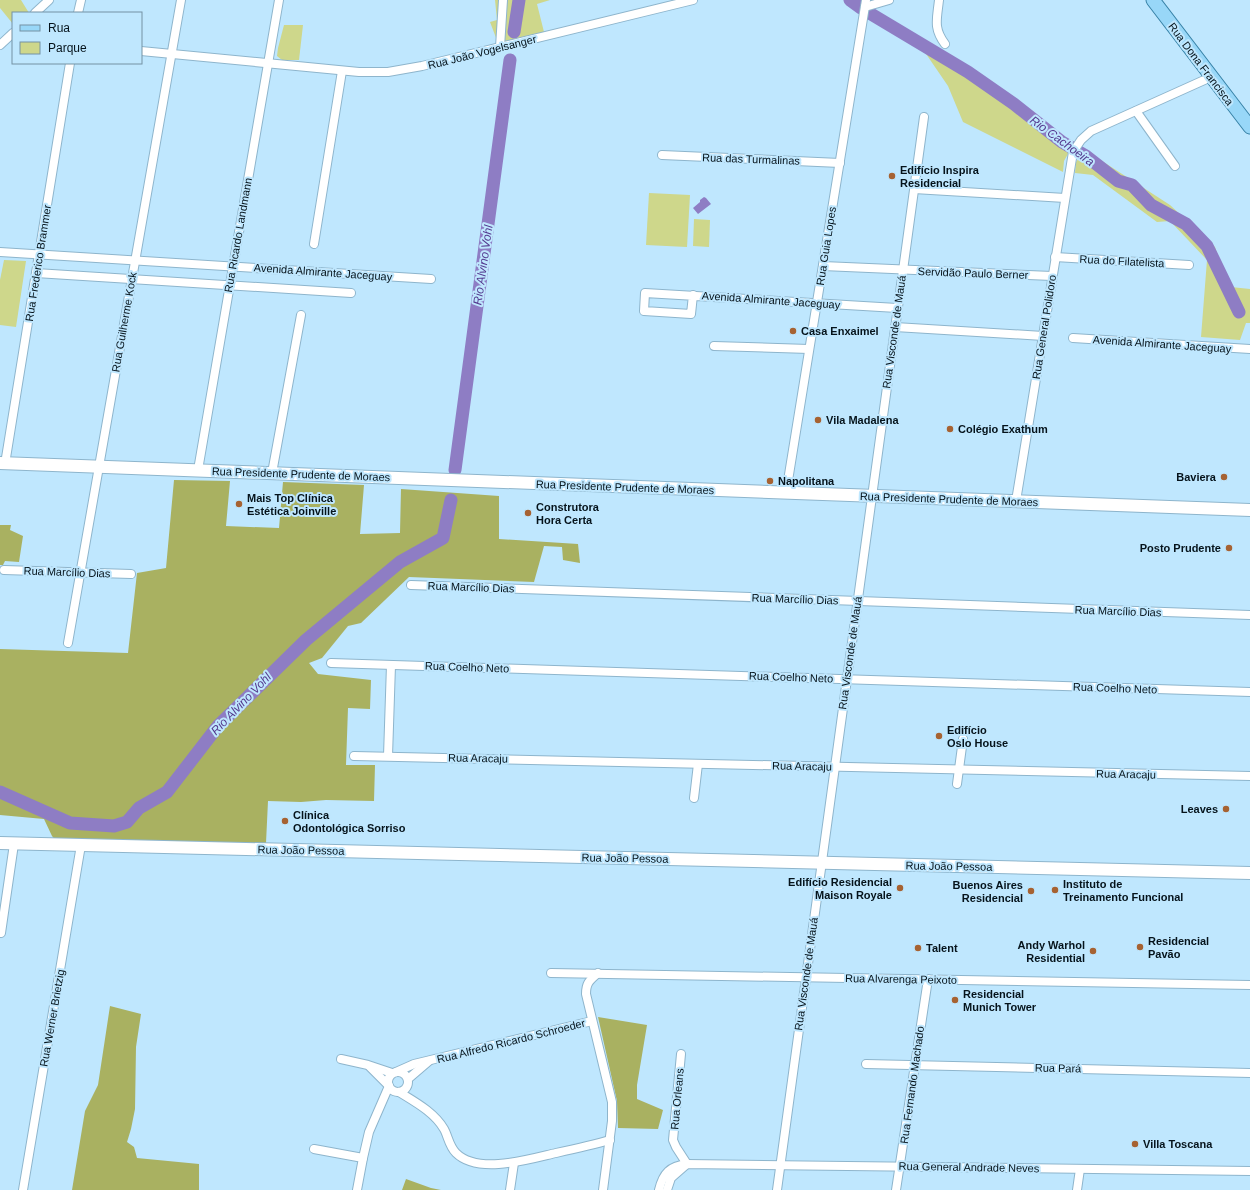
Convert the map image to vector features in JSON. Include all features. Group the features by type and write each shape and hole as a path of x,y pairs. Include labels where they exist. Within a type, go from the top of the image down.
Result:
{"main road":[{"name":"Rua Dona Francisca","path":"1153,0 1250,127"}],"street":[{"path":"36,12 49,0"},
{"path":"78,12 81,0"},
{"name":"Rua Guilherme Kock","path":"68,643 181,0"},
{"name":"Rua Ricardo Landmann","path":"198,470 279,0"},
{"path":"500,47 503,0"},
{"name":"Rua João Vogelsanger","path":"142,52 342,71 374,72 402,70 693,0"},
{"path":"865,7 888,0"},
{"path":"939,0 936,25 940,36 946,44"},
{"name":"Rua Guia Lopes","path":"786,493 865,7"},
{"path":"0,45 11,37"},
{"name":"Rua Frederico Brammer","path":"2,464 36,273 70,64"},
{"path":"314,244 342,71"},
{"path":"1175,166 1136,111 1211,77"},
{"name":"Rua General Polidoro","path":"1016,501 1055,257 1074,150 1081,140 1091,131 1136,111"},
{"name":"Rua Visconde de Mauá","path":"777,1190 924,117"},
{"name":"Rua das Turmalinas","path":"662,156 840,163"},
{"path":"914,189 1065,198"},
{"name":"Avenida Almirante Jaceguay","path":"0,252 431,279"},
{"name":"Rua do Filatelista","path":"1055,257 1189,265"},
{"name":"Servidão Paulo Berner","path":"823,266 1052,276"},
{"name":"Avenida Almirante Jaceguay","path":"36,273 351,293"},
{"name":"Avenida Almirante Jaceguay","path":"693,296 691,314 644,311 645,293 898,308"},
{"path":"272,473 301,315"},
{"path":"895,327 1043,336"},
{"name":"Avenida Almirante Jaceguay","path":"1074,338 1250,349"},
{"path":"714,346 809,349"},
{"name":"Rua Presidente Prudente de Moraes","path":"2,464 198,470 1250,510"},
{"name":"Rua Marcílio Dias","path":"4,570 131,574"},
{"name":"Rua Marcílio Dias","path":"411,585 1250,616"},
{"name":"Rua Coelho Neto","path":"331,663 1250,692"},
{"path":"388,756 390,665"},
{"path":"957,784 963,739"},
{"name":"Rua Aracaju","path":"354,756 1250,776"},
{"path":"694,798 698,764"},
{"name":"Rua João Pessoa","path":"0,843 1250,873"},
{"path":"1,933 14,844"},
{"name":"Rua Werner Brietzig","path":"23,1190 81,845"},
{"name":"Rua Alvarenga Peixoto","path":"551,973 1250,985"},
{"path":"598,973 588,981 586,994 612,1102 610,1140 602,1190"},
{"name":"Rua Fernando Machado","path":"896,1190 928,979"},
{"name":"Rua Alfredo Ricardo Schroeder","path":"394,1072 414,1064 592,1021"},
{"name":"Rua Orleans","path":"681,1054 673,1140 687,1164"},
{"path":"341,1059 394,1072 402,1072 405,1074 419,1104"},
{"name":"Rua Alfredo Ricardo Schroeder","path":"408,1083 430,1061"},
{"name":"Rua Pará","path":"866,1064 1250,1073"},
{"path":"368,1065 393,1091 419,1104 436,1118 444,1129 455,1152 460,1157 470,1161 483,1163 514,1163 610,1140"},
{"path":"358,1190 369,1132 388,1085 388,1078 394,1072"},
{"path":"379,1110 397,1092 402,1091 408,1083"},
{"path":"314,1149 363,1158"},
{"path":"510,1190 514,1163"},
{"path":"659,1190 662,1181 671,1168 678,1165 687,1164"},
{"path":"667,1190 672,1178 687,1164"},
{"name":"Rua General Andrade Neves","path":"687,1164 1250,1171"},
{"path":"1077,1190 1080,1169"}],"green space":[{"path":"0,0 21,0 28,12 12,12 12,23 0,8"},
{"path":"495,0 550,0 537,4 544,32 509,42 498,43 490,22 497,20"},
{"path":"284,25 303,25 299,60 282,60 277,56"},
{"path":"922,48 948,65 954,67 956,71 982,83 1002,102 1008,103 1014,109 1019,108 1029,112 1036,123 1047,132 1048,136 1056,139 1064,145 1069,152 1064,161 1063,172 963,122 948,86"},
{"path":"1085,150 1170,205 1215,247 1224,274 1231,287 1250,289 1250,323 1246,323 1240,340 1201,337 1207,260 1170,221 1157,222 1093,175 1075,173 1076,162"},
{"path":"649,193 690,195 687,247 646,245"},
{"path":"694,219 710,220 709,247 693,246"},
{"path":"4,260 26,261 16,327 0,325 0,280"},
{"path":"174,480 230,481 226,526 279,528 283,482 364,485 360,534 400,533 401,489 499,496 499,539 578,544 580,563 563,560 562,547 544,546 534,582 409,577 361,623 348,626 322,658 309,663 318,674 371,680 370,709 348,708 346,765 375,765 374,801 268,801 266,843 57,842 52,836 44,819 0,815 0,649 128,653 137,573 166,568"},
{"path":"0,525 11,525 10,530 23,536 19,562 5,561 3,565 0,565"},
{"path":"110,1006 141,1014 136,1047 135,1109 127,1142 134,1147 137,1158 199,1164 199,1190 72,1190 85,1111 98,1085"},
{"path":"598,1017 647,1025 637,1085 637,1099 663,1110 658,1129 618,1128 617,1101"},
{"path":"406,1179 431,1188 441,1190 402,1190"}],"shaded area":[{"path":"704,197 711,204 698,214 693,208"}],"waterway":[{"name":"Rio Alvino Vohl","path":"514,32 519,0"},
{"name":"Rio Cachoeira","path":"850,0 968,72 1014,104 1062,142 1086,156 1118,181 1132,185 1151,205 1186,224 1207,246 1239,312"},
{"name":"Rio Alvino Vohl","path":"455,470 510,60"},
{"name":"Rio Alvino Vohl","path":"0,792 70,823 114,826 127,822 139,808 167,792 218,726 306,640 400,562 443,538 451,500"}],"place":[{"name":"Edifício Inspira Residencial","path":"892,176"},
{"name":"Casa Enxaimel","path":"793,331"},
{"name":"Vila Madalena","path":"818,420"},
{"name":"Colégio Exathum","path":"950,429"},
{"name":"Baviera","path":"1224,477"},
{"name":"Napolitana","path":"770,481"},
{"name":"Mais Top Clínica Estética Joinville","path":"239,504"},
{"name":"Construtora Hora Certa","path":"528,513"},
{"name":"Posto Prudente","path":"1229,548"},
{"name":"Edifício Oslo House","path":"939,736"},
{"name":"Leaves","path":"1226,809"},
{"name":"Clínica Odontológica Sorriso","path":"285,821"},
{"name":"Edifício Residencial Maison Royale","path":"900,888"},
{"name":"Instituto de Treinamento Funcional","path":"1055,890"},
{"name":"Buenos Aires Residencial","path":"1031,891"},
{"name":"Residencial Pavão","path":"1140,947"},
{"name":"Talent","path":"918,948"},
{"name":"Andy Warhol Residential","path":"1093,951"},
{"name":"Residencial Munich Tower","path":"955,1000"},
{"name":"Villa Toscana","path":"1135,1144"}]}
